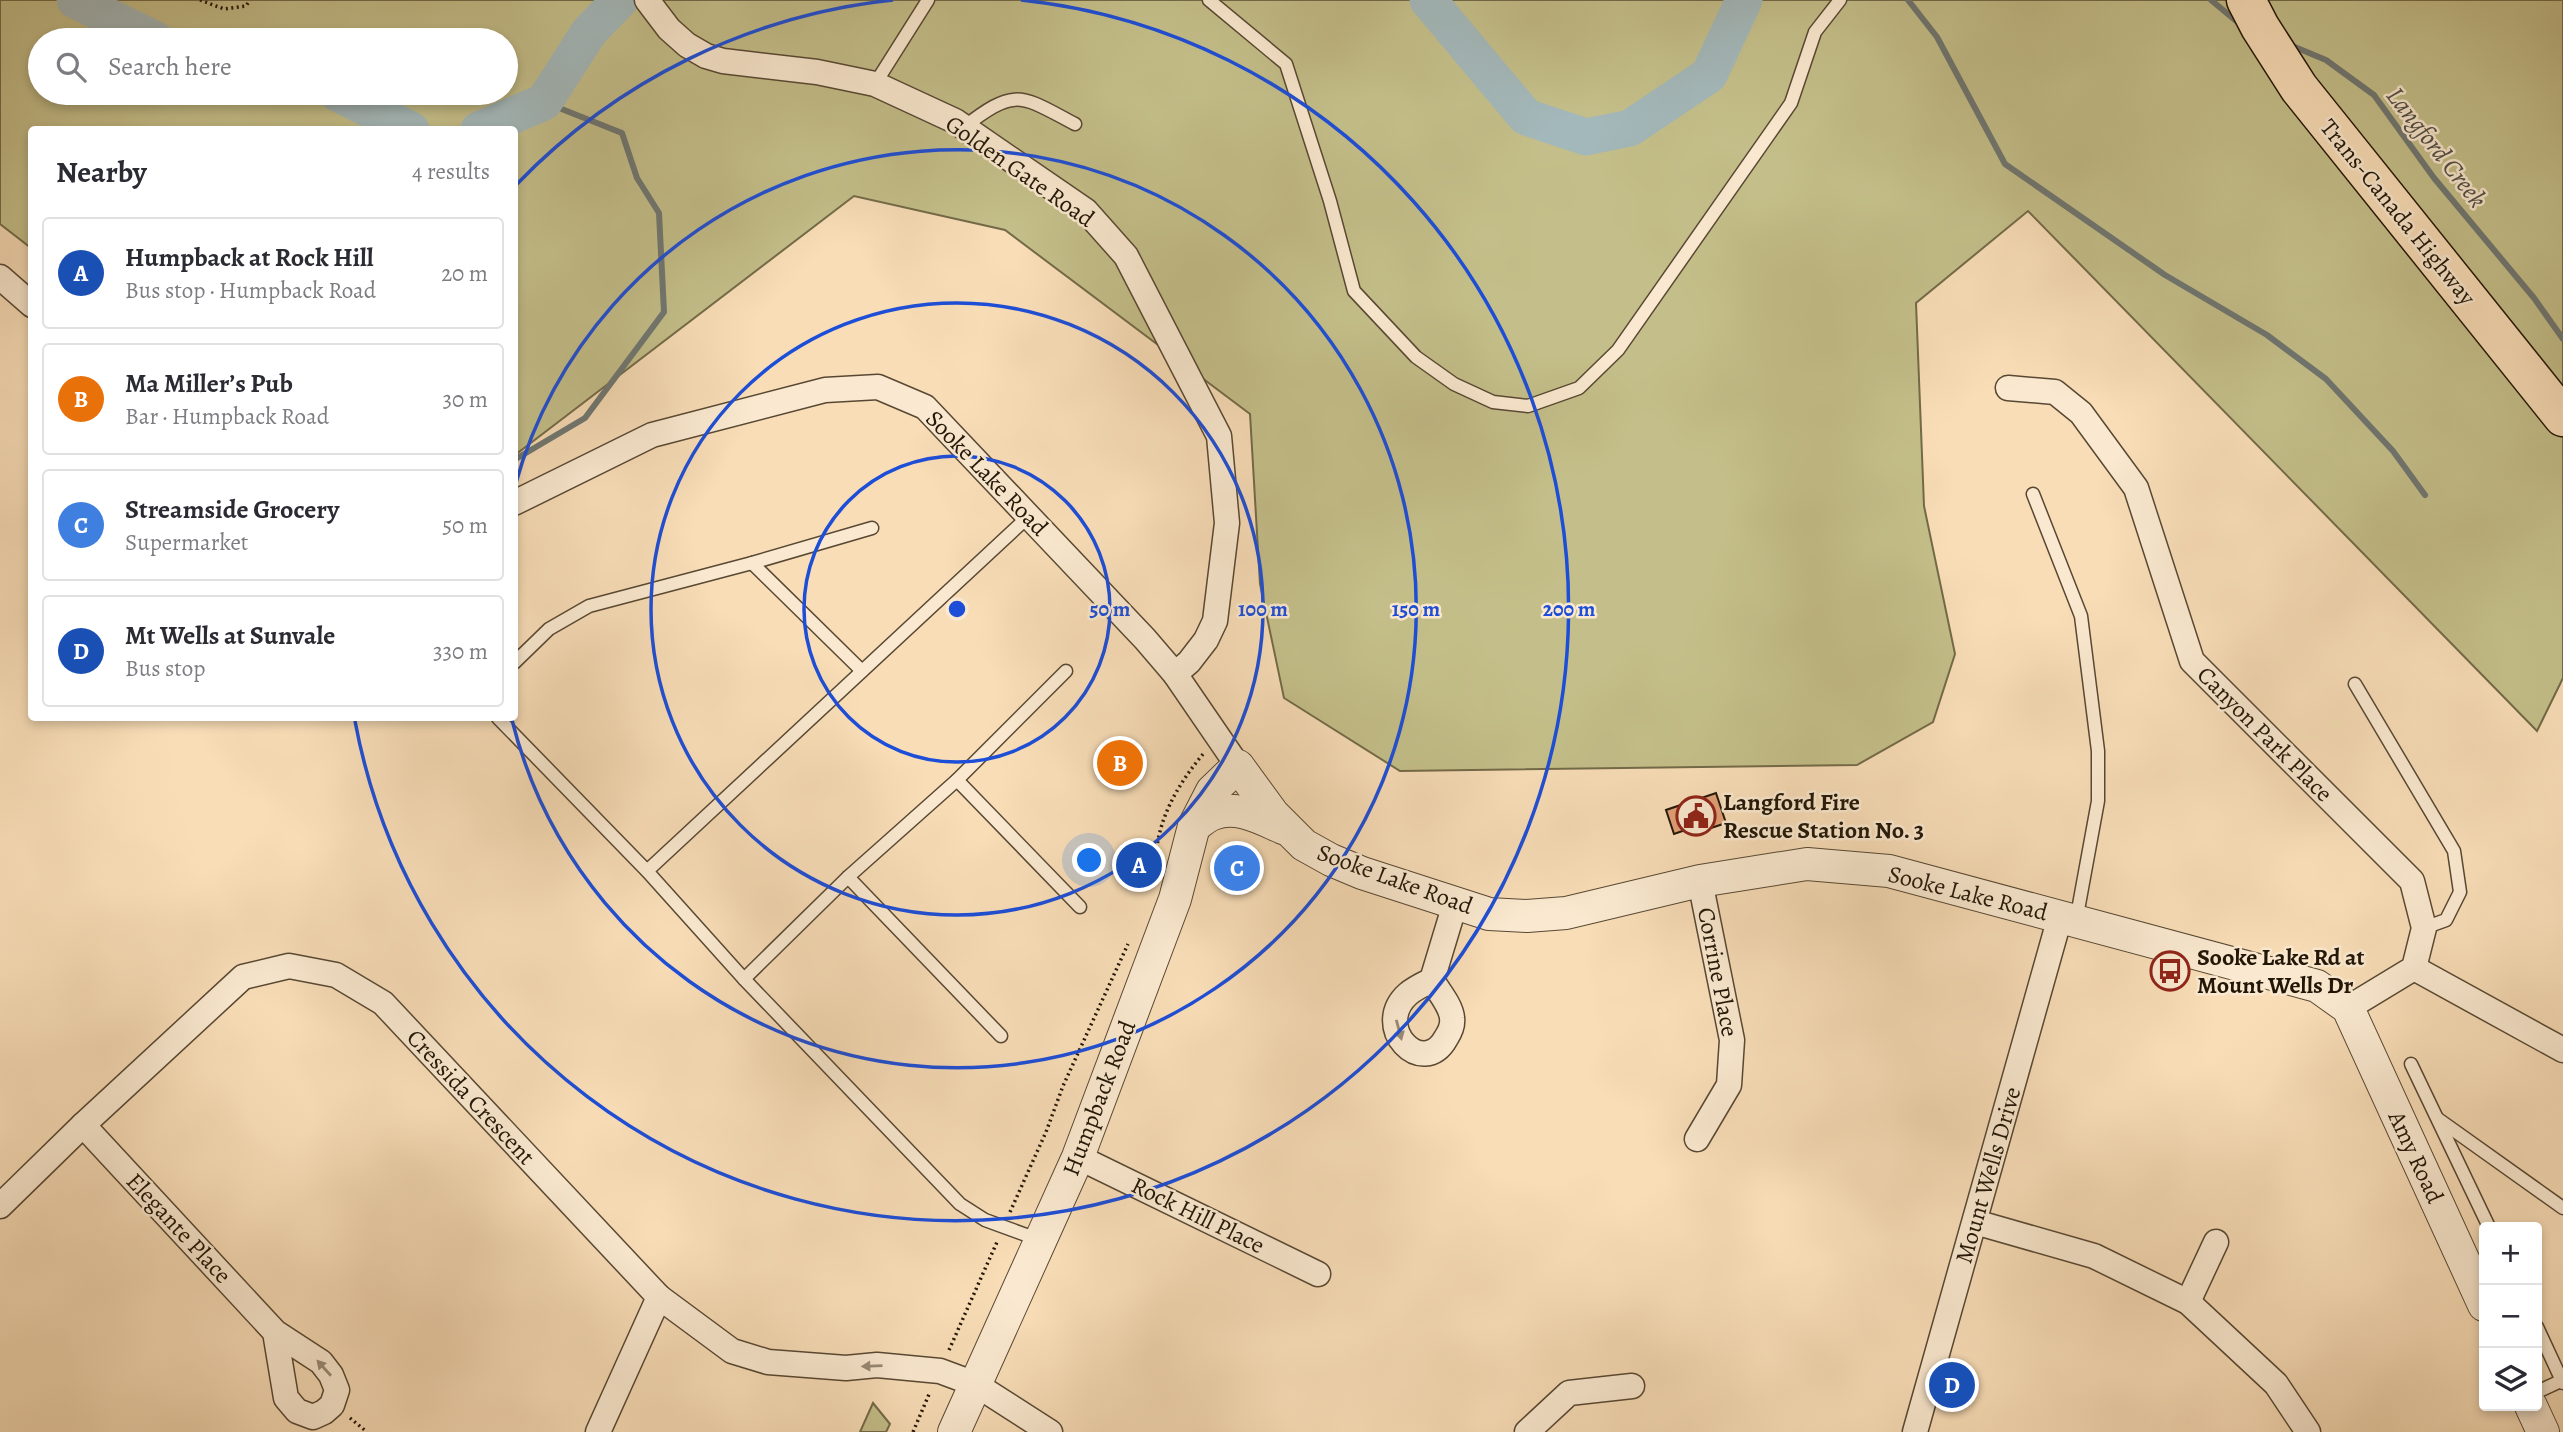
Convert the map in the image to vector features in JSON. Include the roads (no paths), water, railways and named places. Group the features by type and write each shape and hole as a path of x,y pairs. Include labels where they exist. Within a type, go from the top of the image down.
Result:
{"highway":[{"name":"Trans-Canada Highway","path":"2246,0 2299,88 2563,416"},
{"name":"Trans-Canada Highway","path":"2274,0 2307,57 2355,122 2563,381"}],"street":[{"name":"Golden Gate Road","path":"646,0 669,29 687,45 706,56 723,61 817,72 876,84 964,127 1086,211 1126,256 1219,436 1227,523 1215,621 1206,640 1189,662 1175,674"},
{"path":"0,277 28,302"},
{"name":"Sooke Lake Road","path":"518,501 652,435 825,390 878,387 925,407 1175,674 1238,766 1287,830 1304,845 1331,860 1489,914 1527,916 1566,913 1700,881 1807,864 1889,871 2302,981 2325,990 2348,1009"},
{"name":"Canyon Park Place","path":"2008,388 2054,392 2081,413 2136,488 2192,661 2412,881 2424,928 2414,968"},
{"name":"Humpback Road","path":"954,1432 1077,1157 1175,899 1194,827 1212,791 1238,766"},
{"path":"1194,827 1213,813 1233,810 1251,814 1287,830"},
{"name":"Corrine Place","path":"1698,1139 1729,1085 1732,1040 1700,881"},
{"path":"1432,980 1455,904"},
{"name":"Mount Wells Drive","path":"1915,1432 1975,1222 2068,919"},
{"name":"Cressida Crescent","path":"0,1206 243,977 289,966 336,975 383,1003 659,1297 732,1351 768,1362 846,1368 877,1365 940,1371 975,1384"},
{"path":"2348,1009 2414,968 2563,1050"},
{"name":"Amy Road","path":"2348,1009 2479,1294"},
{"name":"Elegante Place","path":"83,1125 275,1332"},
{"name":"Rock Hill Place","path":"1077,1157 1318,1274"},
{"path":"1975,1222 2094,1256 2188,1302 2276,1384 2308,1432"},
{"path":"2188,1302 2216,1242"},
{"path":"597,1432 659,1297"},
{"path":"975,1384 1050,1432"},
{"path":"1527,1432 1569,1392 1632,1386"},
{"path":"2532,1411 2543,1432"}],"lane":[{"path":"876,84 928,0"},
{"path":"1209,0 1286,64 1330,201 1354,291 1416,357 1454,384 1493,402 1528,406 1579,388 1618,350 1791,103 1815,32 1840,0"},
{"path":"964,127 994,104 1011,99 1035,103 1075,124"},
{"path":"2033,494 2081,616 2098,751 2098,801 2068,919"},
{"path":"647,871 1029,516"},
{"path":"518,659 549,629 589,606 752,564 873,528"},
{"path":"752,564 862,671"},
{"path":"744,979 848,877 957,779 1066,671"},
{"path":"2355,684 2454,851 2460,892 2446,920 2424,928"},
{"path":"501,721 647,871 744,979 960,1204 985,1220 1040,1241"},
{"path":"957,779 1080,907"},
{"path":"848,877 1001,1036"},
{"path":"2411,1064 2487,1222"},
{"path":"2437,1118 2563,1208"},
{"path":"2542,1337 2563,1381 2542,1390"}],"waterway":[{"path":"75,0 132,28"},
{"path":"488,126 544,102 589,32 620,0"},
{"path":"1428,0 1526,117 1586,137 1630,128 1709,75 1744,0"},
{"path":"1908,0 1937,37 2005,164 2165,275 2267,335 2326,379 2393,451 2425,495"},
{"name":"Langford Creek","path":"2211,0 2241,25"},
{"name":"Langford Creek","path":"2290,45 2326,60 2374,95 2434,178 2534,298 2563,339"},
{"path":"518,458 585,418 664,312 659,213 637,178 622,133 544,102"},
{"path":"361,105 403,126"}],"place":[{"name":"Ma Miller’s Pub","path":"1120,763"},
{"name":"Langford Fire Rescue Station No. 3","path":"1696,816"},
{"name":"Humpback at Rock Hill","path":"1139,865"},
{"name":"Streamside Grocery","path":"1237,868"},
{"name":"Sooke Lake Rd at Mount Wells Dr","path":"2170,971"},
{"name":"Mt Wells at Sunvale","path":"1952,1385"}]}
